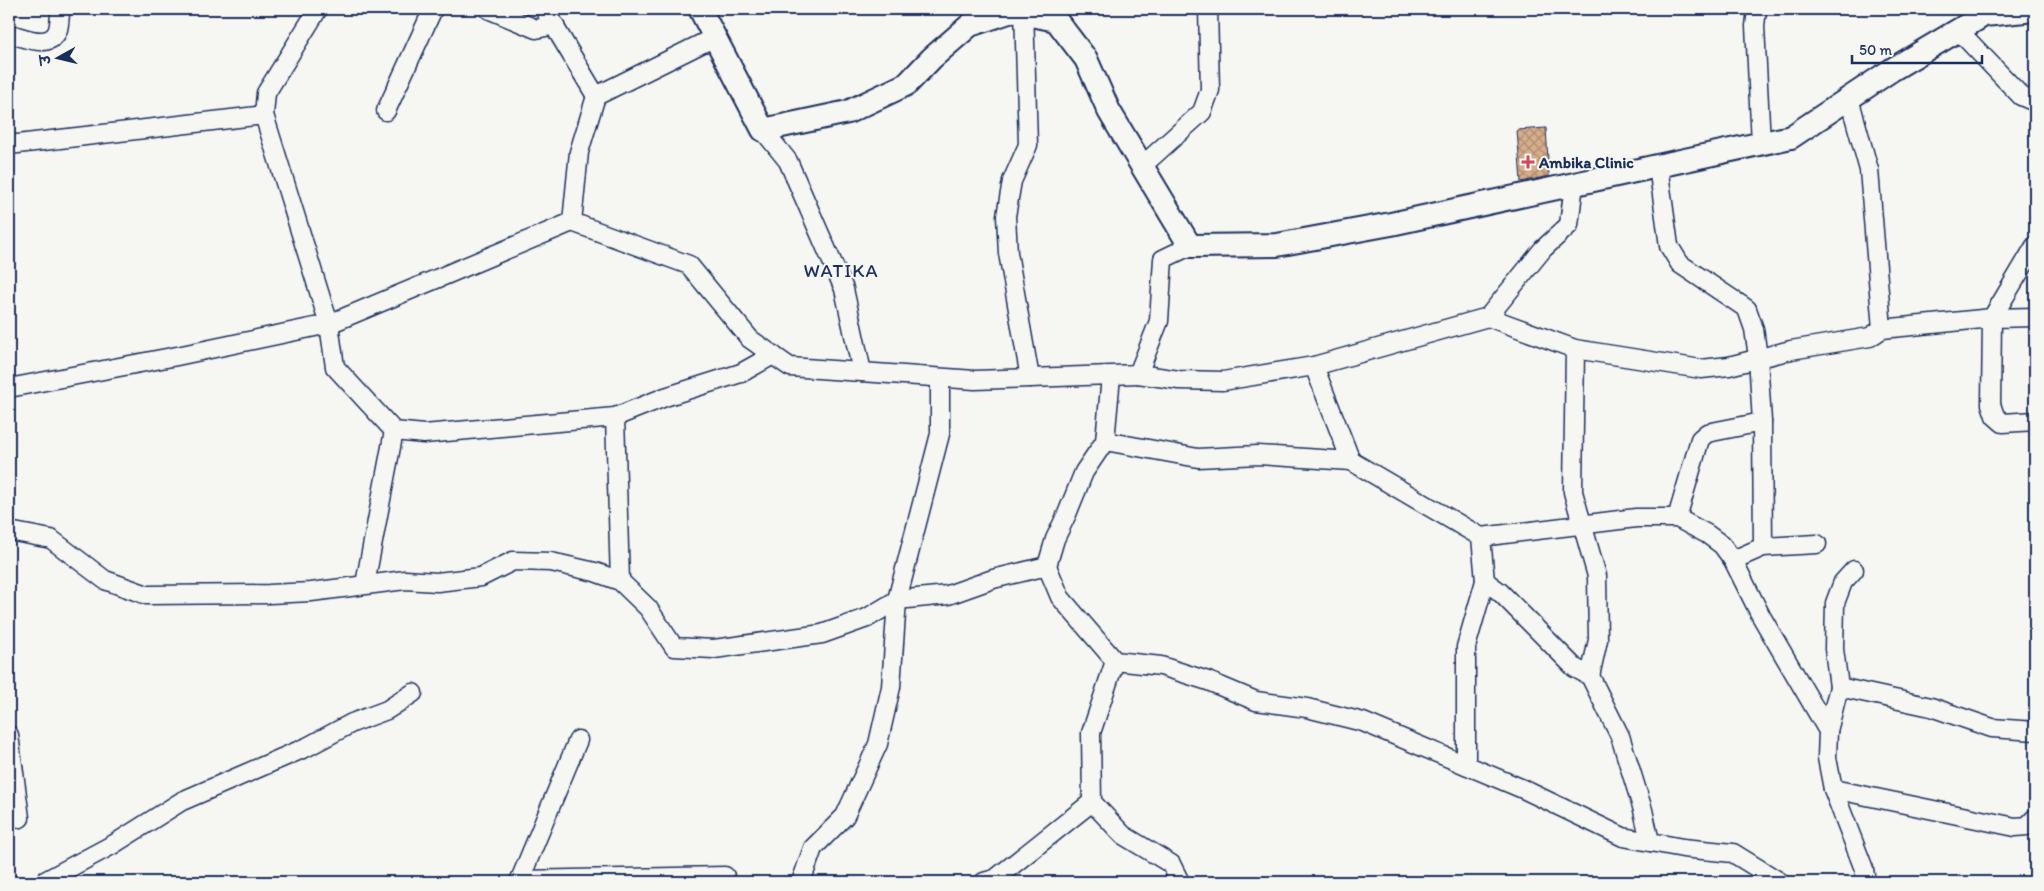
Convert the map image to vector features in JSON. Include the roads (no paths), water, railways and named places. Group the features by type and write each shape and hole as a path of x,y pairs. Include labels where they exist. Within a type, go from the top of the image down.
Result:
{"street":[{"path":"9,34 40,42 49,39 56,33 60,9"},
{"path":"318,9 266,93 264,115 329,324 335,367 394,431 424,434 615,417 666,396 740,373 773,355"},
{"path":"386,111 433,9"},
{"path":"488,9 536,29 555,25"},
{"path":"544,9 596,96"},
{"path":"700,9 763,130 788,161 844,289 862,372"},
{"path":"1142,166 1202,112 1210,90 1208,9"},
{"path":"1757,9 1755,26 1761,143"},
{"path":"763,130 848,112 907,84 932,58 970,26 1012,11 1026,10 1056,20 1086,58 1109,111 1190,246"},
{"path":"1026,10 1028,145 1012,181 1006,216 1008,253 1030,378"},
{"path":"1138,374 1159,321 1163,259 1190,246 1277,245 1391,224 1791,137 1893,68 1984,15 2035,10"},
{"path":"1958,30 2021,96 2035,102"},
{"path":"572,222 579,152 596,96 715,37"},
{"path":"1849,98 1869,170 1882,329"},
{"path":"9,145 264,115"},
{"path":"1658,166 1669,246 1680,264 1746,309 1754,328 1762,422 1763,547"},
{"path":"1488,318 1543,249 1569,225 1574,184"},
{"path":"9,388 177,356 329,324 572,222 689,265 750,339 790,367 940,378 974,380 1138,374 1180,380 1223,382 1314,366 1488,318 1575,349 1700,369 1729,366 1758,358 1870,337 1882,329 1992,318 2035,317"},
{"path":"2035,246 1992,318 1991,404 1995,416 2003,423 2035,421"},
{"path":"1575,349 1573,492 1597,576 1598,640 1590,676"},
{"path":"1314,366 1351,462"},
{"path":"1111,376 1105,441 1084,472 1055,539 1047,566 1060,598 1115,661 1162,666 1208,681 1256,701 1307,708 1362,722 1523,789 1623,837 1683,848 1733,853 1780,882"},
{"path":"801,882 813,848 845,816 878,744 890,687 898,600 940,434 940,378"},
{"path":"615,417 620,581"},
{"path":"1677,518 1700,439 1706,433 1762,422"},
{"path":"365,584 394,431"},
{"path":"1105,441 1198,458 1258,455 1351,462 1481,537 1636,518 1677,518 1707,534 1722,545 1733,560 1761,616 1828,731"},
{"path":"9,531 50,539 105,580 147,595 269,594 311,592 405,580 437,582 481,577 513,561 551,562 596,572 620,581 648,608 674,647 714,649 822,634 867,618 898,600 948,595 993,579 1047,566"},
{"path":"1466,765 1466,647 1485,581 1481,537"},
{"path":"1733,560 1763,547 1817,544"},
{"path":"1854,570 1843,582 1835,602 1834,649 1839,687 1828,731 1827,758 1833,789 1864,869 1866,882"},
{"path":"1485,581 1500,592 1575,668 1590,676 1620,736 1643,810 1650,842"},
{"path":"1115,661 1091,733 1092,802 1123,835 1171,864 1180,882"},
{"path":"1839,687 1931,707 1992,728 2035,731"},
{"path":"43,882 114,844 182,801 307,747 352,723 387,710 413,693"},
{"path":"9,736 20,818"},
{"path":"578,740 519,881 725,876"},
{"path":"1833,789 2015,827 2027,826 2035,818"},
{"path":"984,882 996,879 1092,802"}],"place":[{"name":"Ambika Clinic","path":"1528,162"}],"district":[{"name":"WATIKA","path":"841,270"}]}
